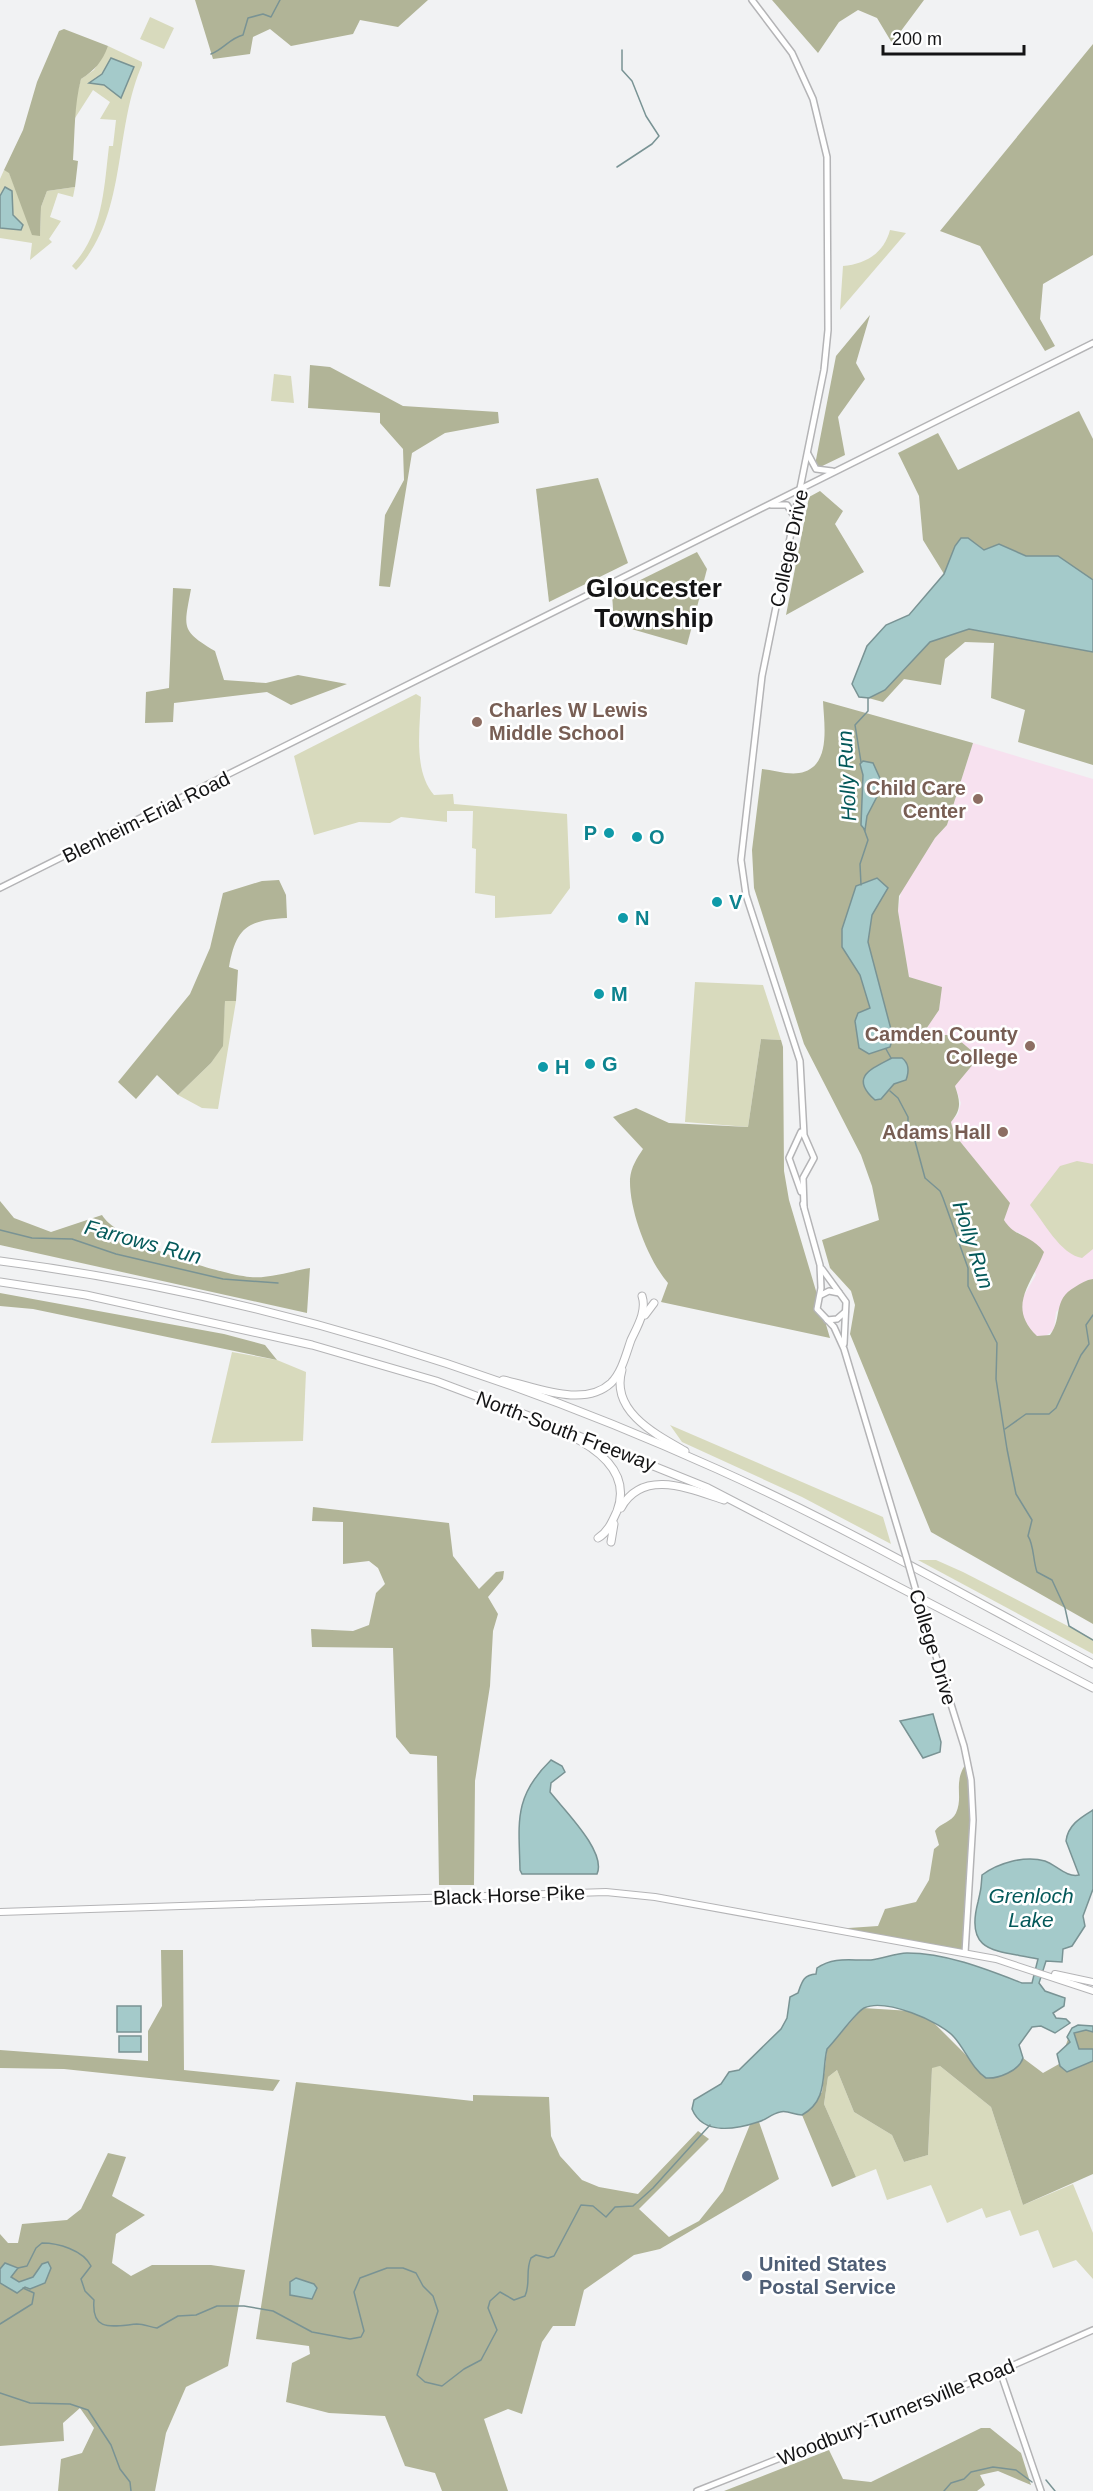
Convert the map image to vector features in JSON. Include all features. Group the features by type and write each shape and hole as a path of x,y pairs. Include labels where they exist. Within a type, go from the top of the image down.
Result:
{"highway":[{"name":"North-South Freeway","path":"0,1261 169,1288 396,1347 477,1374 596,1418 716,1468 856,1538 1093,1665"},
{"name":"North-South Freeway","path":"0,1282 96,1297 312,1345 436,1382 529,1416 638,1457 745,1507 1093,1688"},
{"path":"477,1374 568,1394 592,1393 604,1388 619,1370 644,1310 642,1296"},
{"path":"654,1303 647,1310 622,1370 620,1383 622,1397 633,1415 650,1430 716,1468"},
{"path":"529,1416 595,1450 616,1473 621,1486 621,1499 609,1528 598,1538"},
{"path":"611,1542 613,1527 622,1506 634,1492 645,1486 675,1485 745,1507"}],"main road":[{"name":"College Drive","path":"752,0 792,53 813,99 827,157 828,330 824,370 762,676 741,860 746,895 800,1061 805,1140 811,1150"},
{"name":"Blenheim-Erial Road","path":"0,888 291,745 766,507 801,487 1093,343"},
{"path":"808,453 816,469 829,471 842,467"},
{"path":"766,507 787,505 793,511 794,519"},
{"name":"College Drive","path":"792,1150 800,1137 802,1106"},
{"path":"804,1207 803,1181 814,1159 811,1150 803,1146 792,1150 789,1160 798,1177 804,1207 820,1265 817,1309 826,1320 837,1319 846,1310 846,1301 820,1265"},
{"path":"793,1167 801,1171 809,1168"},
{"path":"819,1297 829,1291 840,1293"},
{"name":"College Drive","path":"844,1348 843,1328 846,1310"},
{"name":"College Drive","path":"826,1320 837,1331 844,1348 964,1746 971,1780 973,1820 964,1953"},
{"name":"Black Horse Pike","path":"0,1912 606,1892 655,1897 964,1953 1065,1979 1093,1991"},
{"name":"Black Horse Pike","path":"1065,1979 1093,1982"},
{"name":"Woodbury-Turnersville Road","path":"697,2491 1000,2371 1093,2330"},
{"path":"1000,2371 1041,2491"}],"shaded area":[{"name":"Camden County College","path":"973,743 1093,779 1093,1279 1087,1280 1056,1312 1054,1330 1044,1337 1036,1336 1021,1314 1023,1297 1036,1275 1020,1233 1011,1231 1004,1221 1009,1203 954,1134 951,1122 958,1114 961,1103 955,1086 922,1035 939,1010 941,987 909,977 898,911 901,891 935,838 947,825"}],"green space":[{"path":"195,0 428,0 398,27 360,20 353,34 291,46 270,29 253,37 250,54 213,59"},
{"path":"772,0 924,0 892,43 877,18 858,10 839,22 818,53"},
{"path":"150,17 174,28 164,49 140,39"},
{"path":"64,29 108,46 98,65 81,79 77,99 73,160 78,161 75,187 47,191 41,207 40,236 32,235 9,173 4,170 23,130 37,82 59,31"},
{"path":"1093,44 1093,255 1043,284 1040,319 1055,346 1045,351 980,246 940,231"},
{"path":"108,46 142,62 142,65 133,91 118,172 104,224 93,248 76,270 72,266 82,253 96,225 109,146 113,146 116,120 100,119 110,102 93,90 75,118 74,104 81,79 94,70"},
{"path":"4,170 9,172 33,235 40,235 41,207 47,191 75,187 73,197 58,193 50,217 61,221 49,239 52,242 30,260 32,243 0,238 0,179"},
{"path":"890,230 906,233 840,310 843,266 859,263 873,256 883,245"},
{"path":"870,315 856,363 865,379 838,417 845,455 814,470 836,356"},
{"path":"310,365 330,367 403,406 498,412 499,423 445,433 412,453 390,587 379,586 385,515 404,480 403,449 380,423 380,413 308,408"},
{"path":"274,374 291,376 294,403 271,401"},
{"path":"1079,411 1093,439 1093,584 1058,556 1026,556 999,544 984,550 966,538 944,574 923,540 919,496 898,453 938,433 958,470"},
{"path":"598,478 628,563 549,602 536,489"},
{"path":"820,491 843,511 835,524 864,572 786,615 809,497"},
{"path":"697,552 707,569 687,645 614,624 612,594"},
{"path":"173,588 191,589 187,627 196,638 215,651 224,680 266,683 298,675 347,684 291,705 267,692 174,703 173,722 145,723 146,692 169,688"},
{"path":"969,629 1093,652 1093,765 1018,742 1025,710 991,698 994,643 965,642 945,659 941,685 904,679 883,702 861,696 885,690 930,642"},
{"path":"416,694 421,697 420,762 427,785 434,795 453,794 454,804 567,814 570,888 551,914 495,918 495,896 475,893 476,849 472,848 473,811 447,811 447,822 401,817 390,823 359,822 314,835 294,756"},
{"path":"823,701 973,743 947,825 935,838 899,896 898,911 909,977 942,987 939,1010 922,1035 953,1035 979,1057 955,1086 959,1105 951,1122 954,1134 1010,1203 1004,1220 1008,1226 1044,1252 1028,1285 1022,1305 1023,1315 1037,1336 1050,1335 1054,1329 1060,1303 1068,1292 1081,1283 1093,1279 1093,1624 931,1532 850,1334 855,1305 851,1291 830,1268 822,1240 879,1220 872,1186 861,1155 804,1044 754,888 752,850 762,769 799,773 810,769 817,763 824,744"},
{"path":"279,880 286,895 287,918 253,924 240,935 235,943 229,967 238,970 236,1001 225,1001 223,1046 211,1063 178,1095 157,1075 136,1099 118,1082 190,994 210,948 223,893 262,881"},
{"path":"695,982 763,985 781,1040 761,1039 748,1127 685,1122"},
{"path":"225,1001 236,1001 218,1109 202,1108 178,1095 211,1063 222,1046"},
{"path":"761,1039 781,1040 783,1047 784,1171 789,1200 830,1338 661,1302 668,1283 653,1261 636,1219 630,1179 643,1149 613,1117 636,1108 669,1123 748,1127"},
{"path":"1077,1161 1093,1164 1093,1249 1082,1258 1074,1256 1060,1244 1030,1205 1060,1166"},
{"path":"0,1201 14,1218 51,1232 102,1215 127,1236 147,1246 235,1275 264,1277 310,1268 307,1313 0,1245"},
{"path":"0,1293 224,1334 265,1345 277,1360 33,1309 0,1306"},
{"path":"232,1352 277,1360 306,1372 303,1441 211,1443"},
{"path":"670,1425 883,1517 891,1544 802,1497 682,1442"},
{"path":"313,1507 449,1523 453,1556 479,1589 496,1572 504,1571 503,1579 488,1597 498,1614 493,1631 490,1686 475,1781 474,1885 439,1885 437,1756 410,1754 396,1737 393,1648 312,1647 311,1629 353,1631 369,1625 376,1593 385,1584 378,1568 369,1561 343,1564 343,1522 312,1521"},
{"path":"918,1560 936,1560 963,1572 1093,1639 1093,1654"},
{"path":"967,1762 973,1797 965,1953 834,1929 878,1926 885,1909 916,1902 929,1880 934,1849 939,1845 935,1831 956,1813 960,1776"},
{"path":"161,1950 183,1950 184,2070 280,2080 273,2091 64,2069 0,2068 0,2050 148,2061 148,2031 162,2006"},
{"path":"863,2008 911,2011 932,2021 989,2078 1023,2058 1043,2073 1059,2064 1072,2028 1093,2026 1093,2174 1023,2205 991,2107 940,2066 932,2068 928,2155 904,2162 892,2135 854,2112 837,2070 828,2077 824,2104 856,2177 832,2187 802,2115 822,2092 827,2049"},
{"path":"940,2066 991,2107 1023,2205 1073,2184 1093,2233 1093,2279 1076,2260 1053,2268 1038,2230 1020,2236 1010,2210 986,2218 982,2208 947,2223 931,2185 887,2200 876,2169 856,2177 824,2104 828,2077 837,2070 854,2112 892,2135 904,2162 928,2155 932,2067"},
{"path":"296,2082 473,2101 473,2095 549,2097 551,2136 560,2156 582,2180 599,2187 638,2194 698,2131 709,2139 639,2209 669,2237 699,2221 723,2191 751,2122 759,2122 779,2179 660,2249 634,2255 584,2290 575,2326 553,2326 542,2342 522,2414 508,2409 484,2419 508,2491 442,2491 435,2473 405,2466 385,2416 329,2413 286,2402 292,2363 310,2354 309,2346 256,2339"},
{"path":"108,2153 126,2157 112,2196 145,2215 116,2234 112,2263 131,2276 152,2265 211,2265 245,2270 228,2366 186,2387 166,2433 155,2491 58,2491 61,2459 82,2453 94,2428 80,2408 63,2423 64,2441 0,2446 0,2234 8,2243 18,2243 22,2224 67,2220 81,2209"},
{"path":"981,2428 990,2428 1021,2453 1031,2485 998,2471 980,2475 985,2485 977,2491 724,2491 829,2450 843,2479 871,2482"}],"water":[{"path":"111,58 134,67 121,98 104,85 89,83 102,74"},
{"path":"5,187 12,191 13,215 23,225 21,230 0,228 0,196"},
{"path":"961,538 968,538 984,550 999,544 1026,556 1058,556 1093,580 1093,652 969,629 930,642 885,690 869,698 859,697 852,684 867,646 886,625 909,615 944,574 955,546"},
{"path":"863,761 873,763 883,785 867,816 865,830 861,825 863,775 860,764"},
{"path":"877,878 888,888 872,915 868,942 893,1037 890,1047 869,1054 859,1048 855,1021 858,1013 870,1008 860,975 842,947 842,929 856,886"},
{"path":"892,1058 902,1058 908,1065 906,1080 894,1084 881,1099 875,1100 867,1092 863,1080 871,1070"},
{"path":"933,1714 941,1742 940,1752 923,1758 900,1721"},
{"path":"551,1760 562,1766 565,1772 551,1783 550,1792 590,1843 596,1854 597,1874 522,1874 520,1870 519,1824 524,1798 539,1773"},
{"name":"Grenloch Lake","path":"1093,1810 1093,1889 1083,1916 1085,1926 1072,1946 1063,1949 1062,1962 1046,1961 1039,1983 1045,1991 1065,1998 1064,2006 1053,2013 1056,2018 1066,2019 1070,2023 1055,2033 1041,2026 1032,2027 1019,2045 1023,2058 1017,2067 1002,2076 986,2078 954,2037 937,2024 898,2009 873,2006 860,2011 827,2049 820,2094 811,2109 802,2115 780,2112 761,2121 731,2128 712,2127 697,2118 692,2109 694,2100 721,2084 729,2072 739,2070 781,2029 787,2018 790,1997 798,1993 802,1982 816,1974 817,1968 824,1964 837,1960 871,1960 902,1953 922,1954 951,1959 1022,1983 1032,1983 1038,1959 998,1951 980,1941 976,1932 975,1919 982,1875 1004,1864 1037,1859 1066,1873 1079,1875 1066,1841 1067,1835 1075,1822"},
{"path":"117,2006 141,2006 141,2032 117,2032"},
{"path":"1078,2025 1093,2026 1093,2032 1086,2030 1074,2033 1079,2049 1093,2049 1093,2061 1067,2072 1060,2066 1057,2054 1070,2042 1067,2037 1072,2028"},
{"path":"119,2036 141,2036 141,2052 119,2052"},
{"path":"48,2262 51,2268 45,2283 30,2289 25,2287 17,2293 0,2283 0,2269 5,2263 18,2268 11,2277 19,2282 33,2277 42,2264"},
{"path":"296,2278 314,2284 317,2288 312,2299 290,2295 290,2282"}],"waterway":[{"path":"211,54 243,35 248,18 263,14 271,17 280,0"},
{"path":"617,167 652,144 659,136 646,116 632,81 622,70 622,50"},
{"name":"Holly Run","path":"861,762 855,725 868,711 868,698"},
{"name":"Holly Run","path":"861,885 860,864 868,840 864,829"},
{"name":"Holly Run","path":"886,1049 891,1058"},
{"name":"Holly Run","path":"890,1091 898,1098 908,1117 908,1131 915,1141 925,1178 940,1191 943,1198 968,1268 968,1286 997,1343 996,1379 1007,1449 1016,1494 1032,1520 1028,1536 1037,1572 1052,1580 1065,1608 1069,1626 1093,1640"},
{"name":"Farrows Run","path":"0,1230 32,1238 72,1239 116,1254 223,1279 278,1283"},
{"path":"1005,1429 1026,1414 1049,1414 1056,1408 1081,1355 1089,1344 1086,1325 1093,1315"},
{"path":"18,2268 27,2266 36,2248 42,2243 55,2244 76,2252 91,2266 81,2279 85,2291 94,2300 96,2318 105,2325 140,2324 157,2328 178,2316 196,2315 217,2306 244,2306 273,2311 312,2332 350,2339 361,2337 364,2331 354,2292 360,2278 387,2268 403,2268 416,2273 423,2286 433,2296 438,2311 417,2375 425,2382 442,2386 464,2369 481,2360 497,2330 488,2308 490,2301 500,2292 514,2300 525,2296 531,2258 536,2255 548,2258 554,2256 581,2205 593,2206 606,2217 615,2207 633,2206 653,2188 710,2125"},
{"path":"0,2324 32,2304 34,2293 23,2288"},
{"path":"0,2393 30,2403 70,2404 88,2410 111,2445 120,2469 130,2482 131,2491"},
{"path":"944,2491 951,2483 964,2479 971,2472 993,2467 1016,2470 1032,2482"},
{"path":"1046,2480 1055,2491"}],"place":[{"name":"Charles W Lewis Middle School","path":"477,722"},
{"name":"Child Care Center","path":"978,799"},
{"name":"P","path":"609,833"},
{"name":"O","path":"637,837"},
{"name":"V","path":"717,902"},
{"name":"N","path":"623,918"},
{"name":"M","path":"599,994"},
{"name":"Camden County College","path":"1030,1046"},
{"name":"G","path":"590,1064"},
{"name":"H","path":"543,1067"},
{"name":"Adams Hall","path":"1003,1132"},
{"name":"United States Postal Service","path":"747,2276"}],"district":[{"name":"Gloucester Township","path":"654,603"}]}
